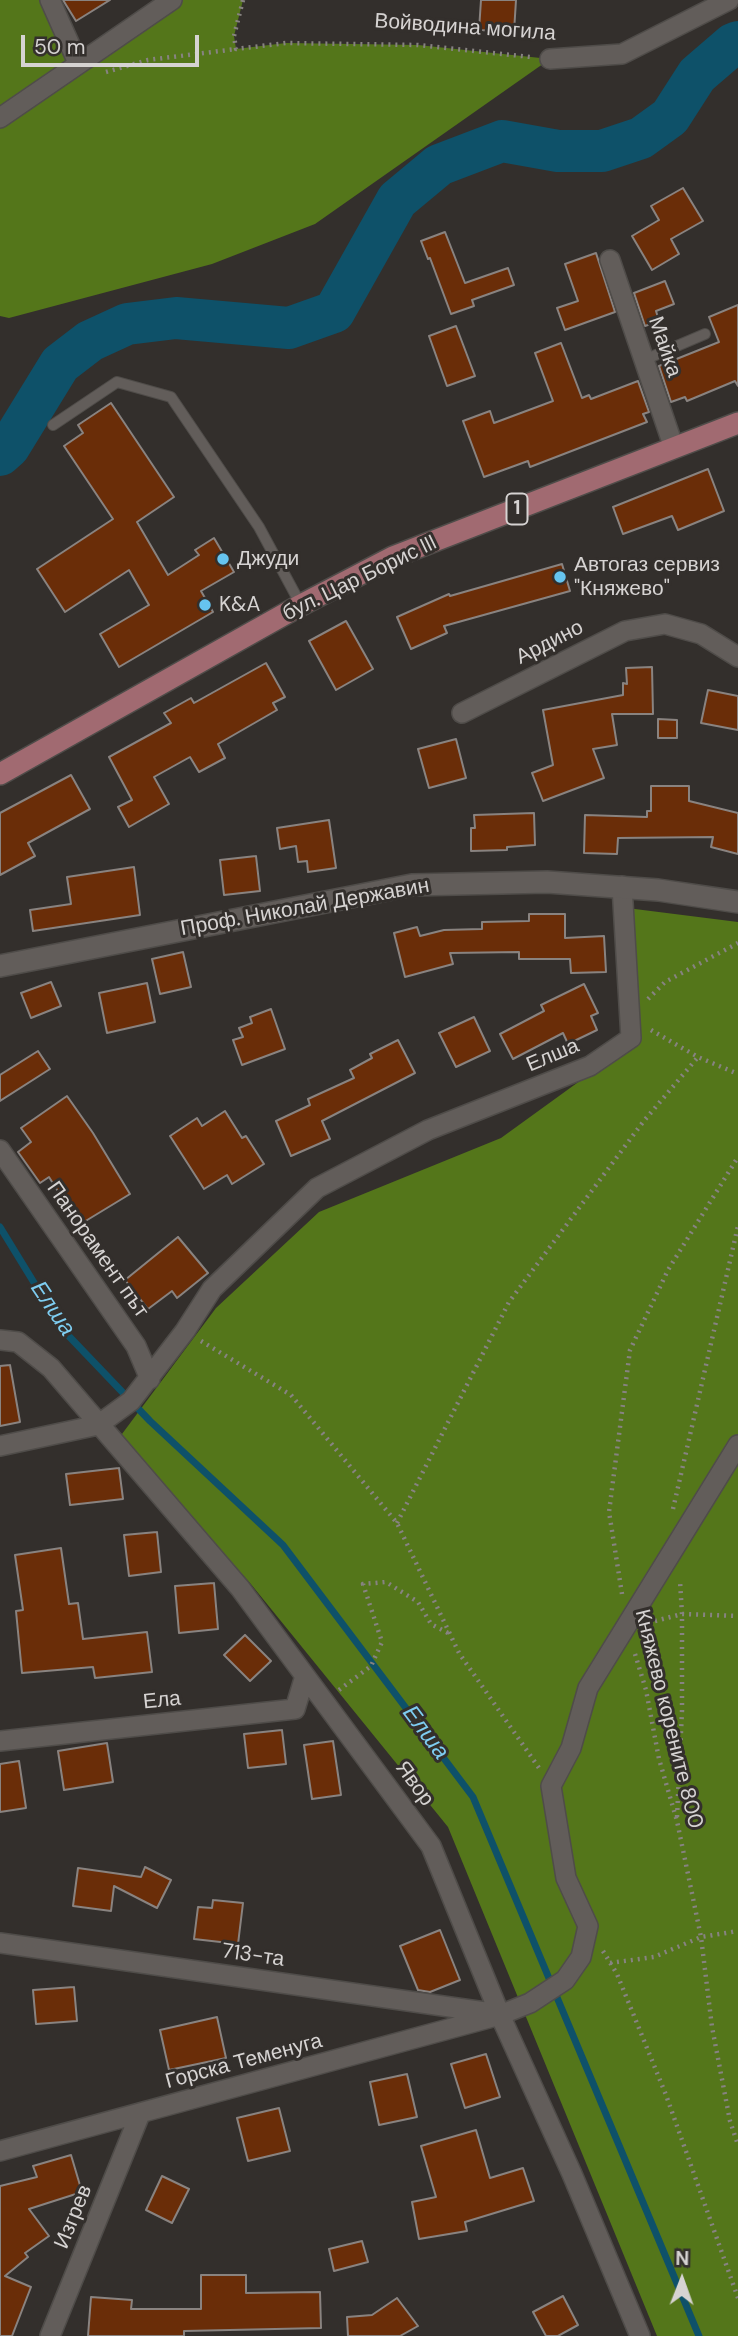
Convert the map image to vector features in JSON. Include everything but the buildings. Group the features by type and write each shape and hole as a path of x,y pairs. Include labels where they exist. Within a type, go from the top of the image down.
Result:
{"main road":[{"name":"бул. Цар Борис III","path":"0,774 301,605 393,557 738,423"},
{"name":"Проф. Николай Державин","path":"0,966 412,885 547,882 622,887 738,901"}],"street":[{"path":"50,0 78,63"},
{"path":"0,118 172,0"},
{"name":"Войводина могила","path":"550,59 622,54 729,0"},
{"name":"Майка","path":"610,260 674,448"},
{"name":"Ардино","path":"463,713 625,631 665,624 701,634 738,657"},
{"name":"Елша","path":"0,1447 97,1425 131,1401 185,1331 212,1289 317,1188 428,1130 590,1066 631,1038 622,887"},
{"name":"Панорамент път","path":"0,1150 136,1346 150,1379"},
{"name":"Явор","path":"9,1341 51,1368 97,1425 240,1588 431,1846 500,2015 572,2174 638,2335"},
{"path":"588,1926 566,1878 551,1786 571,1748 588,1688 738,1446"},
{"name":"Ела","path":"0,1741 295,1709 305,1676"},
{"name":"Горска Теменуга","path":"0,2151 500,2015 530,2003 565,1980 581,1957 588,1926"},
{"name":"713-та","path":"0,1943 500,2015"},
{"name":"Изгрев","path":"50,2336 140,2114"}],"lane":[{"path":"644,360 705,334"},
{"path":"53,425 117,382 171,397 259,527 301,605"}],"path":[{"path":"236,49 234,36 243,0"},
{"name":"Войводина могила","path":"96,75 148,60 286,43 418,45 550,59"},
{"path":"738,943 664,982 630,1018 698,1057 738,1074"},
{"path":"397,1523 509,1302 643,1122 698,1057"},
{"name":"Княжево корените 800","path":"738,1157 668,1270 629,1350 609,1512 619,1565 626,1628 646,1690 659,1759 677,1821 701,1937 712,2027 730,2121 738,2145"},
{"path":"185,1331 291,1395 397,1523 459,1653 551,1786"},
{"path":"352,1680 371,1665 382,1642 363,1584 386,1582 418,1602 431,1623 449,1633"},
{"path":"626,1628 682,1615 738,1616"},
{"path":"588,1926 617,1974 666,2095 738,2298"},
{"path":"610,1963 654,1957 701,1937 738,1931"}],"green space":[{"path":"0,0 50,0 79,63 176,0 243,0 234,36 236,49 286,43 418,45 550,59 315,224 212,264 9,318 0,316"},
{"path":"627,908 738,922 738,2336 657,2336 448,1827 250,1583 119,1438 216,1308 319,1212 501,1138 635,1041"}],"waterway":[{"path":"0,455 9,447 60,364 90,341 127,324 176,318 289,328 334,312 397,200 439,165 502,141 558,151 602,151 641,138 670,117 697,75 738,42"},
{"name":"Елша","path":"0,1227 63,1330 150,1421 283,1545 473,1797 699,2336"}],"place":[{"name":"Джуди","path":"223,559"},
{"name":"Автогаз сервиз \"Княжево\"","path":"560,577"},
{"name":"K&A","path":"205,605"}]}
